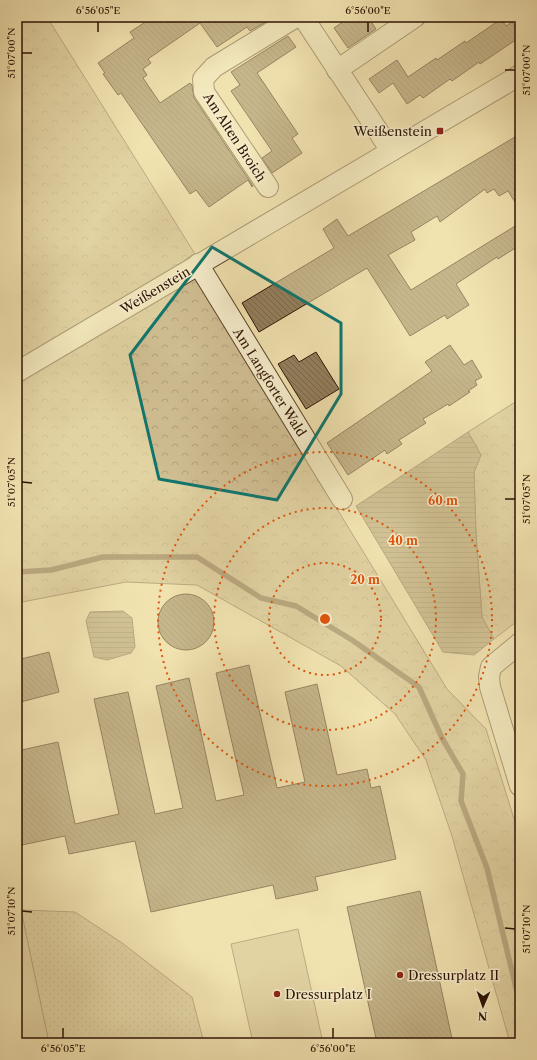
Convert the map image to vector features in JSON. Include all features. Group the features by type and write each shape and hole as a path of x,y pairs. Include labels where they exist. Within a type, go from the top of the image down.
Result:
{"street":[{"name":"Am Alten Broich","path":"268,186 204,92 203,79 214,67 296,17"},
{"path":"303,17 391,151"},
{"path":"337,70 415,17"},
{"name":"Weißenstein","path":"17,372 520,75"},
{"name":"Am Langforter Wald","path":"198,264 342,499"},
{"path":"520,643 491,667 489,677 490,687 520,786"}],"highlighted area":[{"path":"212,247 341,323 341,394 277,500 159,479 130,355"}],"green space":[{"path":"17,17 47,17 195,254 185,260 447,689 486,729 520,838 520,1043 510,1043 452,836 426,760 395,714 341,666 197,585 126,582 17,603"},
{"path":"520,399 520,619 494,639 482,617 476,534 474,472 481,455 468,432"},
{"path":"17,910 21,910 49,1043 17,1043"},
{"path":"21,910 75,912 122,943 192,997 204,1043 49,1043"},
{"name":"Dressurplatz I","path":"298,929 323,1043 253,1043 231,944"}],"shaded area":[{"path":"468,432 481,455 474,472 476,534 482,617 494,639 474,655 443,652 356,506"},
{"path":"123,611 132,618 135,647 131,653 107,660 94,657 86,621 90,612"}],"building":[{"path":"153,17 274,17 250,31 247,27 217,47 200,23 148,59 151,63 143,69 147,75 143,78 160,103 190,83 192,85 194,98 253,186 252,187 248,180 209,207 196,190 190,194 121,93 118,95 103,74 105,73 98,63 134,38 130,32"},
{"path":"350,17 368,17 376,29 348,48 334,28"},
{"path":"501,19 506,26 512,22 520,33 520,37 480,64 479,62 452,81 450,79 423,98 420,95 407,104 393,83 379,93 369,79 397,60 408,77 465,41 466,43"},
{"path":"288,36 296,47 257,73 298,134 292,138 302,153 272,173 262,158 272,151 231,91 240,85 231,72"},
{"path":"520,134 520,210 508,191 499,196 494,189 487,193 485,189 440,222 437,216 411,232 415,240 388,255 411,290 520,223 520,245 498,259 497,257 456,284 469,305 447,319 445,315 410,336 367,268 259,332 242,303 334,248 323,229 337,219 348,236"},
{"path":"450,345 464,365 472,360 482,377 475,381 477,385 468,391 470,392 449,406 448,404 423,419 426,423 399,440 402,444 387,454 385,450 348,475 327,443 432,371 425,362"},
{"path":"316,352 339,389 306,409 278,364 294,355 299,362"},
{"path":"186,594 197,596 206,602 212,611 214,622 212,633 206,642 197,648 186,650 175,648 166,642 160,633 158,622 160,611 166,602 175,596"},
{"path":"49,652 59,692 17,703 17,660"},
{"path":"249,665 277,788 305,782 285,692 317,684 337,775 367,769 371,788 380,786 396,859 315,877 318,890 276,899 273,885 151,912 135,841 69,854 65,836 17,846 17,751 58,742 75,824 119,814 94,699 128,692 155,814 183,808 156,686 189,678 216,801 244,795 216,673"},
{"name":"Dressurplatz II","path":"420,891 453,1043 377,1043 347,907"}],"waterway":[{"path":"17,572 51,570 103,557 197,557 261,598 296,606 352,640 419,687 442,738 463,774 461,801 487,868 520,1004"}],"place":[{"name":"Weißenstein","path":"440,131"},
{"name":"Dressurplatz II","path":"400,975"},
{"name":"Dressurplatz I","path":"277,994"}]}
